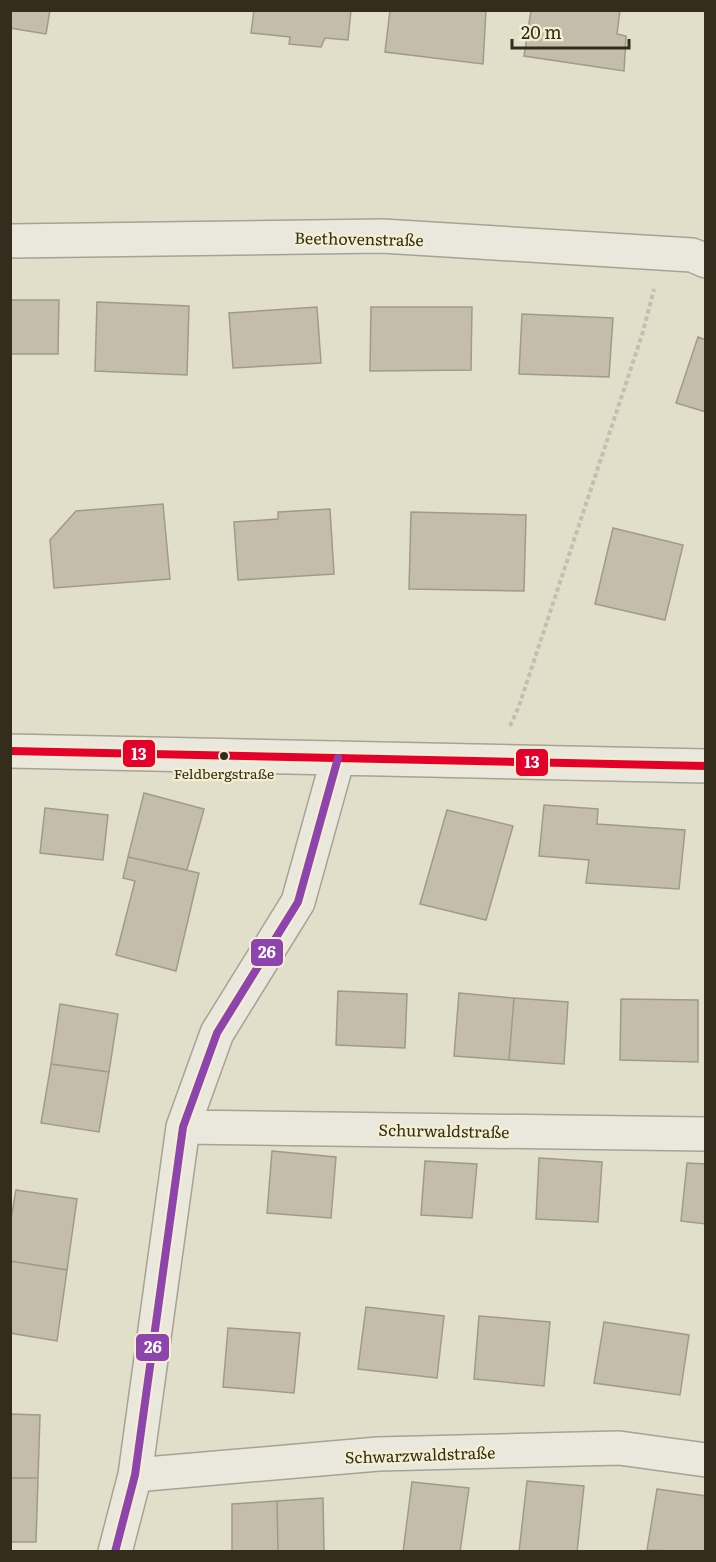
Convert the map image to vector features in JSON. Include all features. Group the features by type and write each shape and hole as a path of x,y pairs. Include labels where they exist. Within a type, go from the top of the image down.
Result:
{"street":[{"name":"Beethovenstraße","path":"10,241 382,236 692,251"},
{"path":"10,751 705,766"},
{"path":"115,1551 135,1475 183,1127 217,1033 298,902 338,758"},
{"name":"Schurwaldstraße","path":"183,1127 705,1134"},
{"name":"Schwarzwaldstraße","path":"135,1475 378,1454 619,1448 705,1460"}],"path":[{"path":"499,760 642,335 692,251"}],"building":[{"path":"10,10 50,10 46,34 10,28"},
{"path":"254,10 351,10 348,40 325,38 321,47 289,44 290,37 251,33"},
{"path":"390,10 486,10 483,64 385,52"},
{"path":"531,10 620,10 617,34 626,36 624,71 524,56"},
{"path":"10,300 59,300 58,354 10,354"},
{"path":"97,302 189,306 187,375 95,371"},
{"path":"317,307 321,363 233,368 229,313"},
{"path":"371,307 472,307 471,370 370,371"},
{"path":"522,314 613,318 609,377 519,374"},
{"path":"698,337 706,340 706,412 676,403"},
{"path":"163,504 170,579 54,588 50,540 76,511"},
{"path":"330,509 334,574 238,580 234,522 278,519 278,512"},
{"path":"411,512 526,515 524,591 409,589"},
{"path":"613,528 683,545 665,620 595,604"},
{"path":"144,793 204,809 187,870 128,857"},
{"path":"544,805 598,809 597,824 685,830 679,889 586,883 589,860 539,856"},
{"path":"45,808 108,815 103,860 40,853"},
{"path":"447,810 513,826 486,920 420,904"},
{"path":"128,857 199,873 176,971 116,955 135,881 123,878"},
{"path":"338,991 407,994 405,1048 336,1045"},
{"path":"459,993 514,998 509,1060 454,1056"},
{"path":"514,998 568,1002 564,1064 509,1060"},
{"path":"621,999 698,1000 698,1062 620,1060"},
{"path":"60,1004 118,1014 109,1072 51,1064"},
{"path":"51,1064 109,1072 99,1132 41,1123"},
{"path":"272,1151 336,1157 331,1218 267,1213"},
{"path":"539,1158 602,1162 598,1222 536,1219"},
{"path":"425,1161 477,1164 472,1218 421,1215"},
{"path":"687,1163 706,1164 706,1224 681,1221"},
{"path":"16,1190 77,1199 67,1270 10,1261 10,1224"},
{"path":"10,1261 67,1270 57,1341 10,1333"},
{"path":"366,1307 444,1316 437,1378 358,1369"},
{"path":"479,1316 550,1322 544,1386 474,1379"},
{"path":"604,1322 689,1335 680,1395 594,1383"},
{"path":"228,1328 300,1333 294,1393 223,1387"},
{"path":"10,1414 40,1415 38,1478 10,1478"},
{"path":"10,1478 38,1478 36,1542 10,1542"},
{"path":"527,1481 584,1486 577,1552 519,1552"},
{"path":"412,1482 469,1488 460,1552 403,1552"},
{"path":"657,1489 706,1496 706,1552 647,1550"},
{"path":"323,1498 324,1552 278,1552 277,1501"},
{"path":"277,1501 278,1552 232,1552 232,1504"}],"transit line":[{"name":"13","path":"10,751 706,766"},
{"name":"26","path":"115,1552 135,1475 183,1127 217,1033 298,902 338,758"}],"place":[{"name":"Feldbergstraße","path":"224,756"}]}
